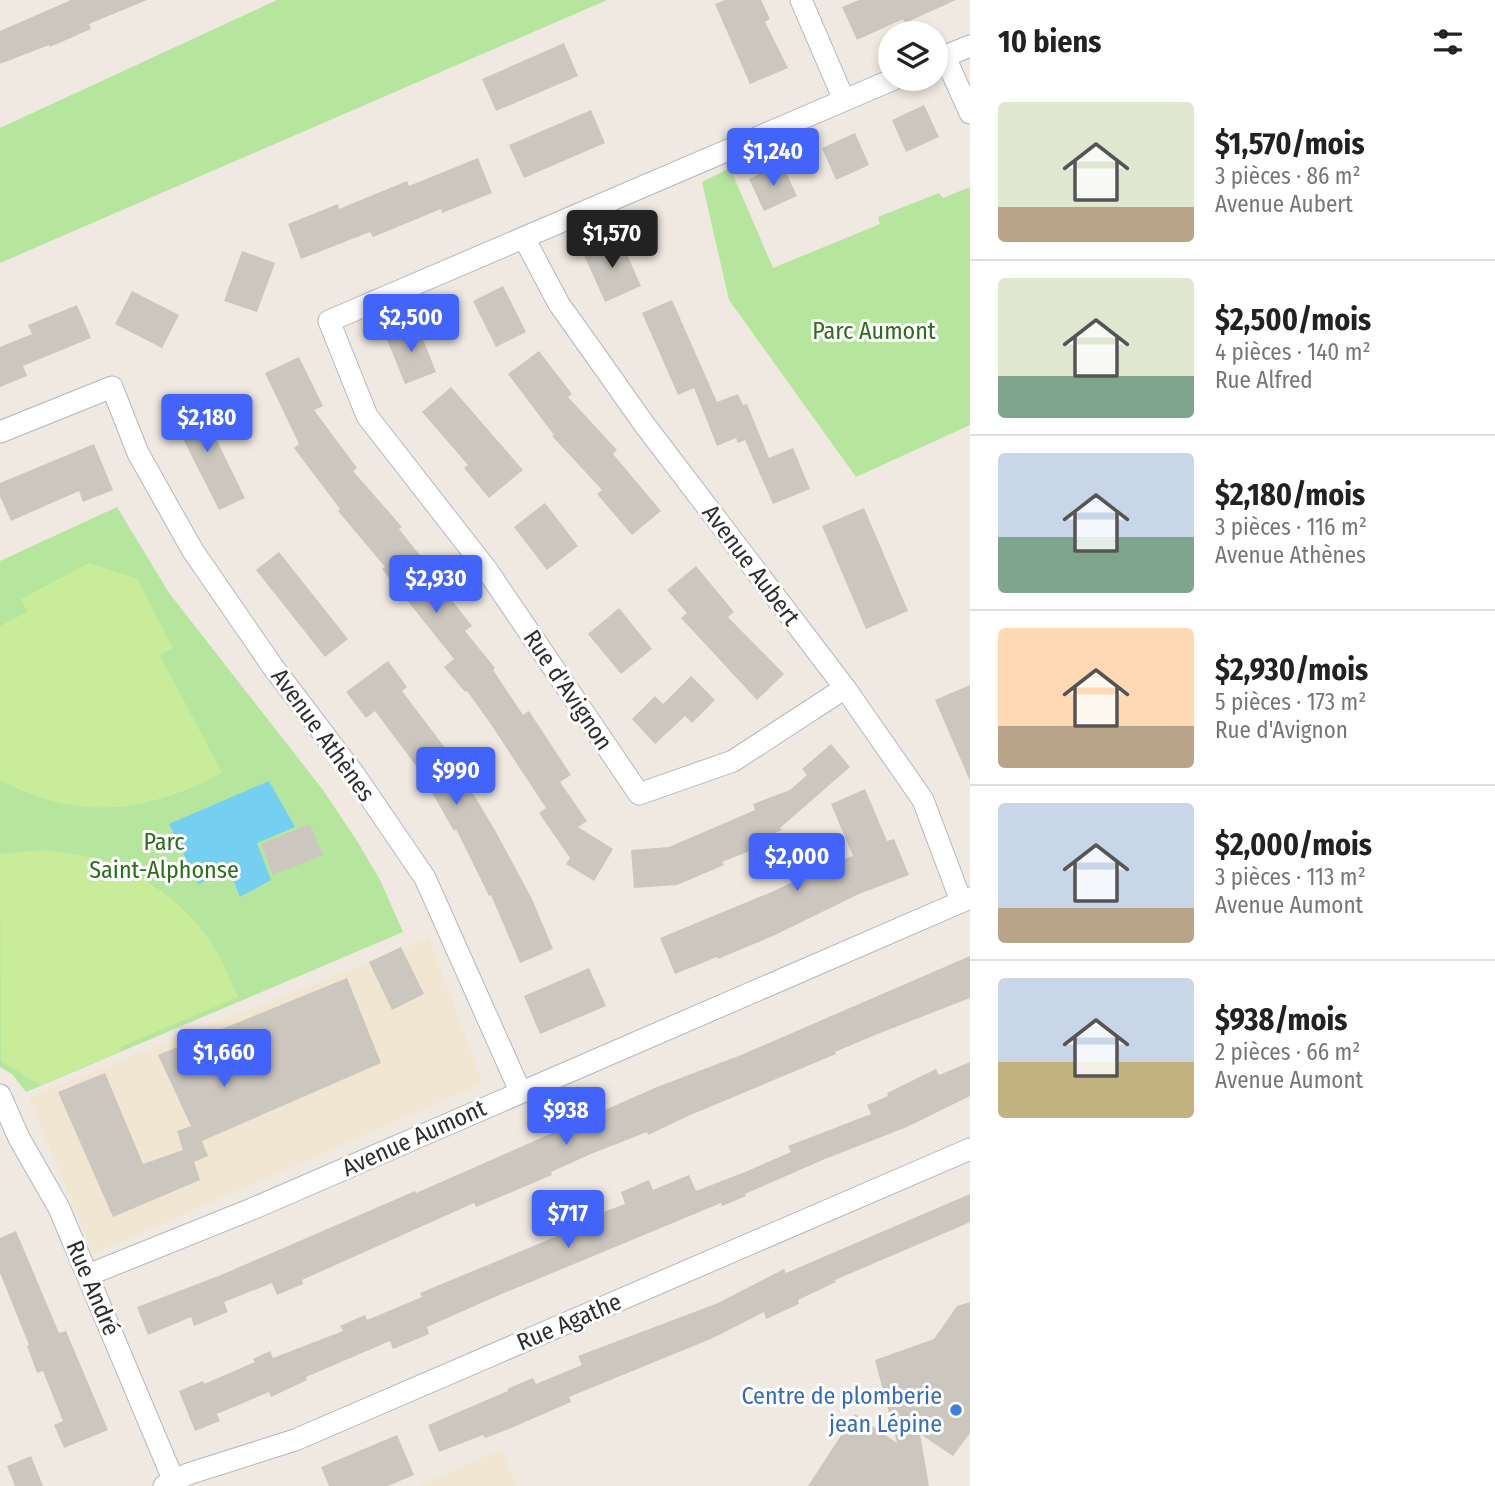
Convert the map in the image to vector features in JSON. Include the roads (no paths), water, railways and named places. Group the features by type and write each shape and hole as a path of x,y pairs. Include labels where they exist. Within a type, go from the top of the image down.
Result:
{"street":[{"path":"801,0 844,100"},
{"path":"948,56 970,46"},
{"path":"948,72 970,113"},
{"path":"524,238 878,86"},
{"name":"Rue d'Avignon","path":"524,238 329,321 367,416 486,570 639,794 733,761 845,688"},
{"name":"Avenue Aubert","path":"524,238 559,304 644,424 845,688 923,800 965,899"},
{"name":"Avenue Athènes","path":"0,432 112,387 138,453 193,551 273,667 354,774 425,878 520,1091"},
{"name":"Avenue Aumont","path":"88,1275 252,1209 965,899"},
{"name":"Rue André","path":"0,1095 19,1138 60,1208 171,1485"},
{"name":"Rue Agathe","path":"171,1485 188,1474 306,1435 970,1149"}],"water":[{"path":"269,781 295,827 257,843 271,880 240,897 230,872 198,884 169,824"}],"place":[{"name":"Centre de plomberie jean Lépine","path":"956,1410"}],"park label":[{"name":"Parc Aumont","path":"874,331"},
{"name":"Parc Saint-Alphonse","path":"164,856"}]}
